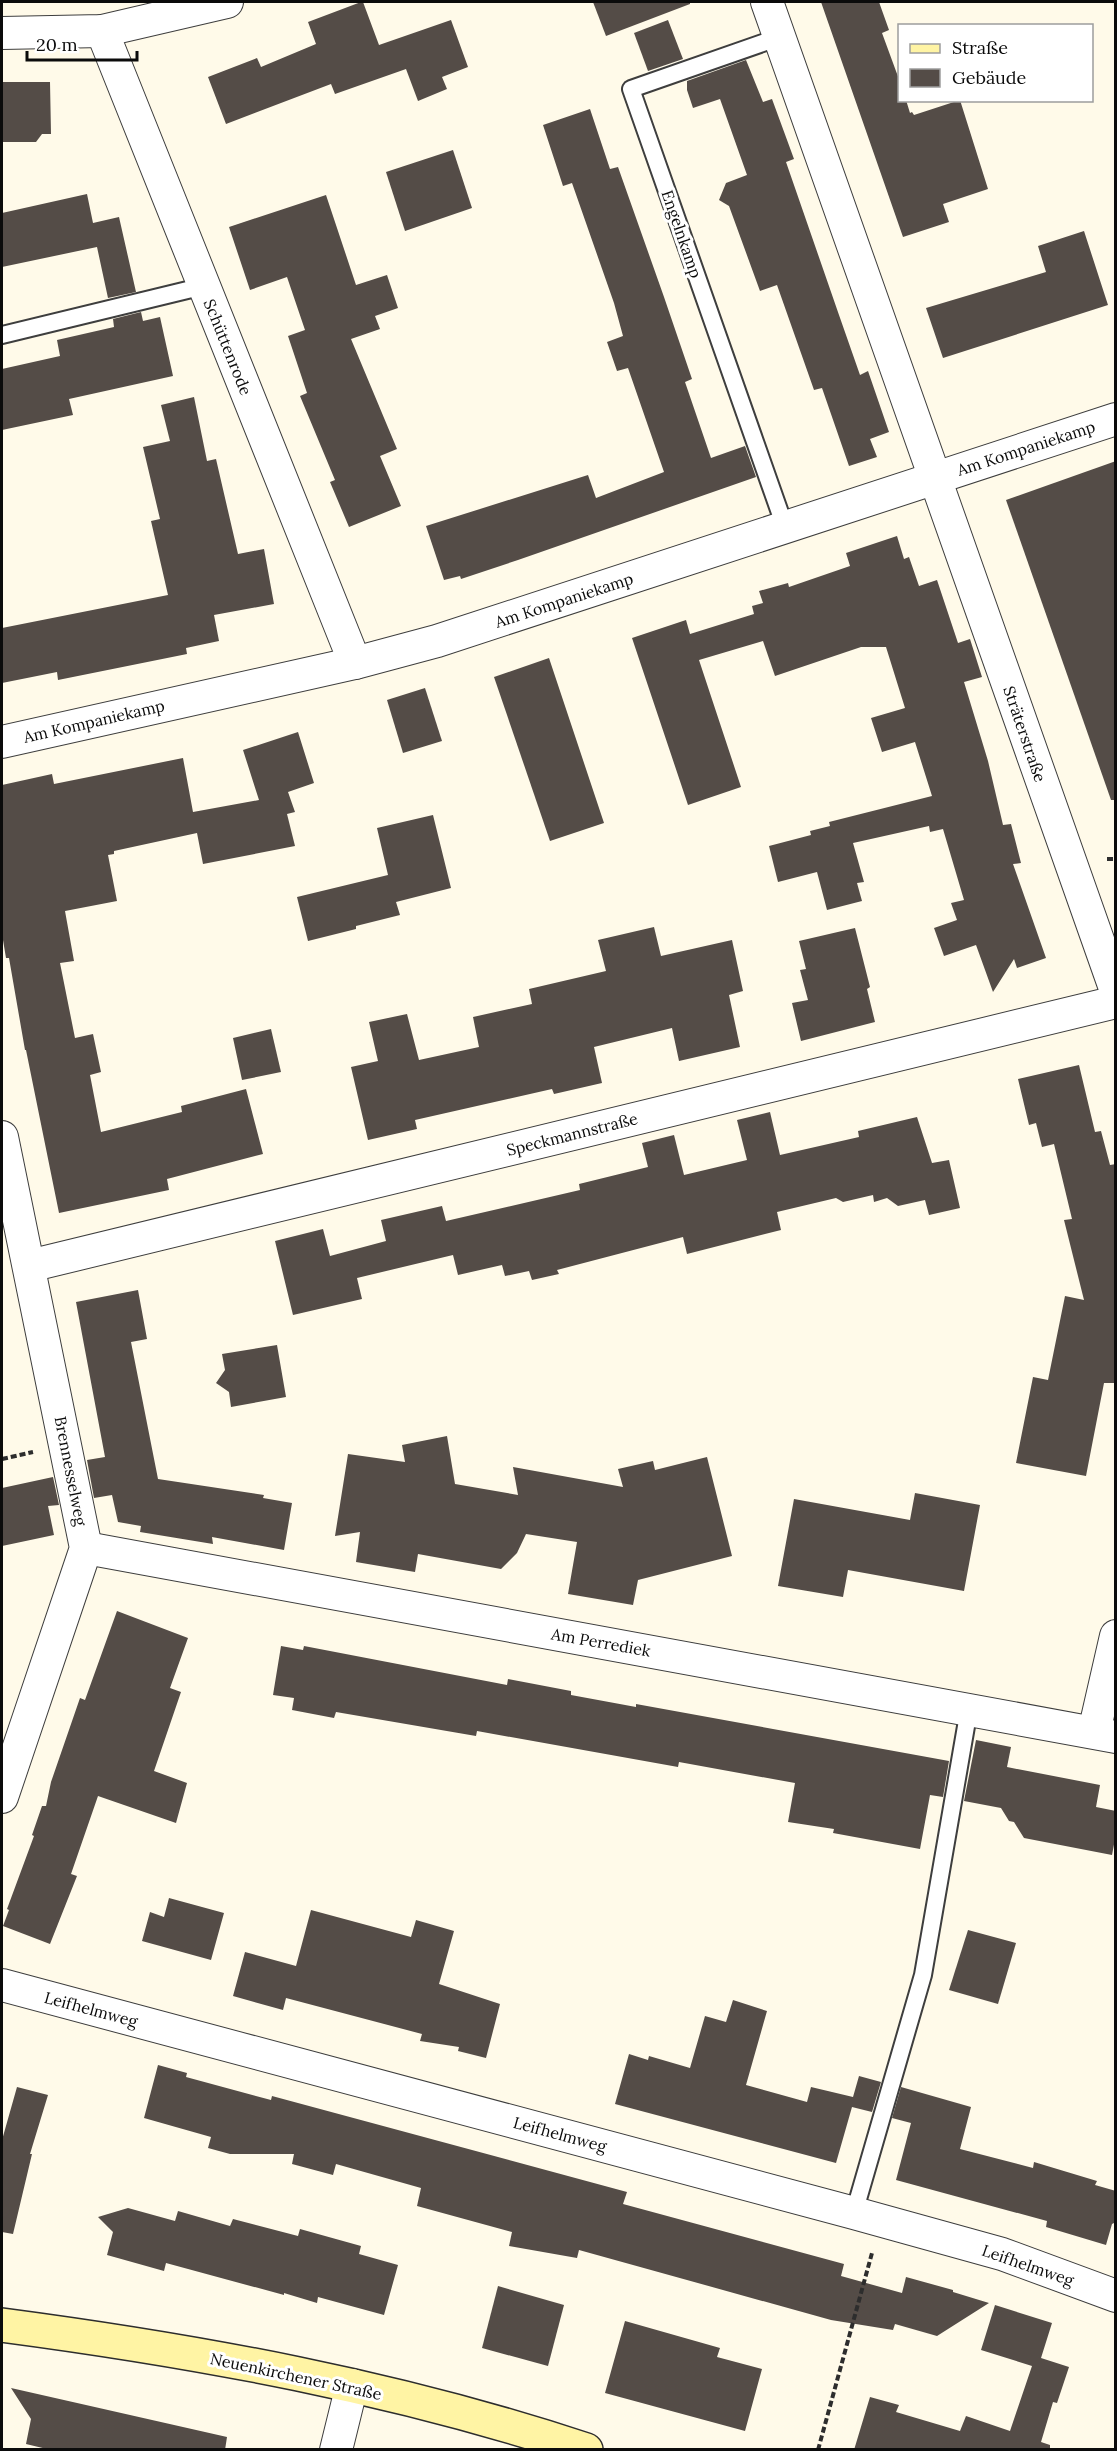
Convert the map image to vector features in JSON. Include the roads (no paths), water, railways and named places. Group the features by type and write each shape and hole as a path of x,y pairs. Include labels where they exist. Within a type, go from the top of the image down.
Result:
{"main road":[{"name":"Neuenkirchener Straße","path":"2,2325 126,2342 352,2385 459,2411 586,2450"}],"street":[{"path":"2,33 102,31 227,2"},
{"path":"767,2 935,477"},
{"name":"Schüttenrode","path":"102,31 355,663"},
{"name":"Am Kompaniekamp","path":"2,742 355,663 437,641 1116,419"},
{"name":"Sträterstraße","path":"935,477 1116,991"},
{"name":"Speckmannstraße","path":"29,1266 1116,1002"},
{"name":"Brennesselweg","path":"2,1137 86,1548 2,1797"},
{"name":"Am Perrediek","path":"86,1548 1105,1734"},
{"path":"1105,1734 1116,1636"},
{"name":"Leifhelmweg","path":"2,1985 1002,2254 1116,2296"},
{"path":"336,2450 352,2385"}],"lane":[{"name":"Engelnkamp","path":"780,37 631,90 785,527"},
{"path":"2,335 204,286"},
{"path":"868,2217 923,1975 969,1709"}]}
